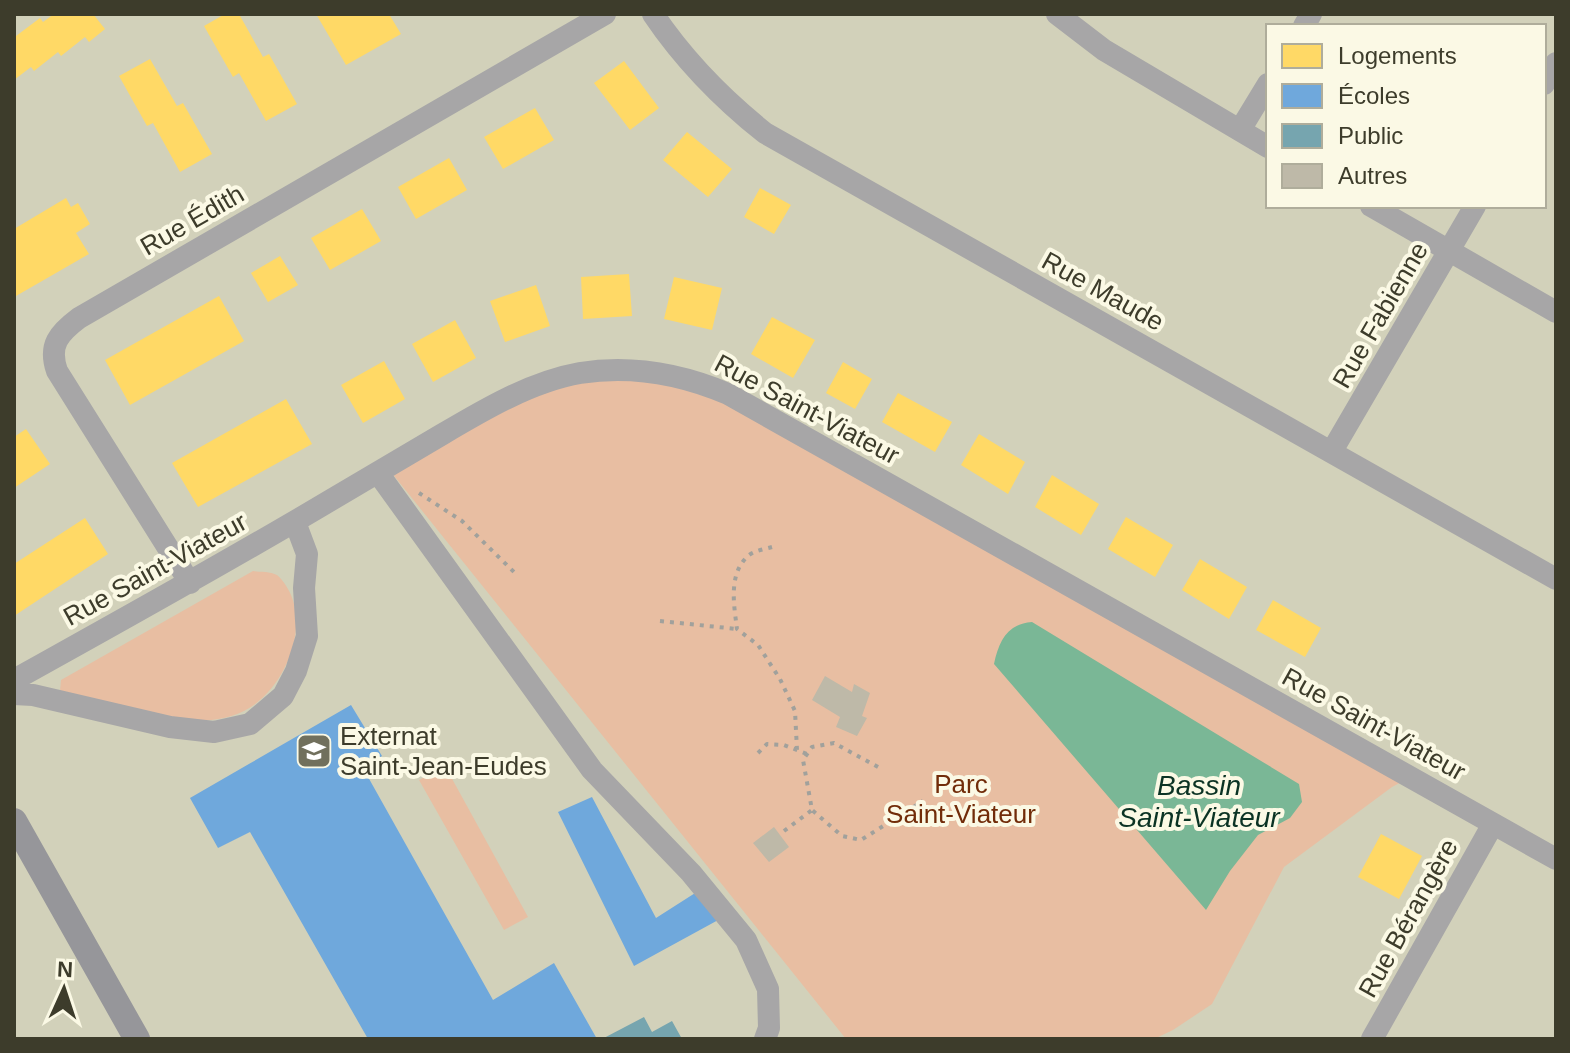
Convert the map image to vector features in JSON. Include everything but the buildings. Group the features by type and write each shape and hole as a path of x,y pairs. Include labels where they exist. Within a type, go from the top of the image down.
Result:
{"main road":[{"path":"14,821 137,1039"}],"street":[{"name":"Rue Édith","path":"190,583 57,371 53,358 54,345 61,331 605,14"},
{"name":"Rue Maude","path":"653,14 671,41 705,79 765,133 1556,579"},
{"path":"1057,14 1104,50 1266,146"},
{"path":"1546,80 1556,63"},
{"path":"1240,130 1266,87"},
{"path":"1374,208 1556,312"},
{"name":"Rue Fabienne","path":"1332,451 1474,208"},
{"name":"Rue Saint-Viateur","path":"14,680 190,583 477,414 531,388 577,374 635,370 693,380 728,394 1556,859"},
{"path":"378,473 592,770 691,873 746,940 768,989 769,1028 765,1039"},
{"path":"14,694 33,695 170,727 214,732 250,724 283,696 296,671 307,636 304,588 307,554 295,522"},
{"name":"Rue Bérangère","path":"1372,1039 1493,824"}],"path":[{"path":"394,495 417,492 462,521 518,576"},
{"path":"737,629 733,599 737,574 749,554 772,547"},
{"path":"660,621 737,629 758,645 780,679 795,711 797,750"},
{"path":"878,767 834,743 812,747 803,760 812,810 842,836 861,840 923,801"},
{"path":"758,753 767,744 784,745 807,754"},
{"path":"784,831 812,810"}],"green space":[{"name":"Parc Saint-Viateur","path":"577,374 681,377 1411,777 1392,787 1284,867 1212,1004 1154,1039 846,1039 387,467"},
{"path":"253,571 277,575 283,582 291,595 296,627 294,644 280,676 258,702 244,711 218,719 191,721 60,691 61,680"},
{"path":"445,766 528,917 504,930 419,780"}],"water":[{"name":"Bassin Saint-Viateur","path":"1032,622 1299,784 1302,802 1290,818 1258,835 1230,871 1206,910 994,664 1010,630"}],"place":[{"name":"Externat Saint-Jean-Eudes","path":"314,751"}]}
